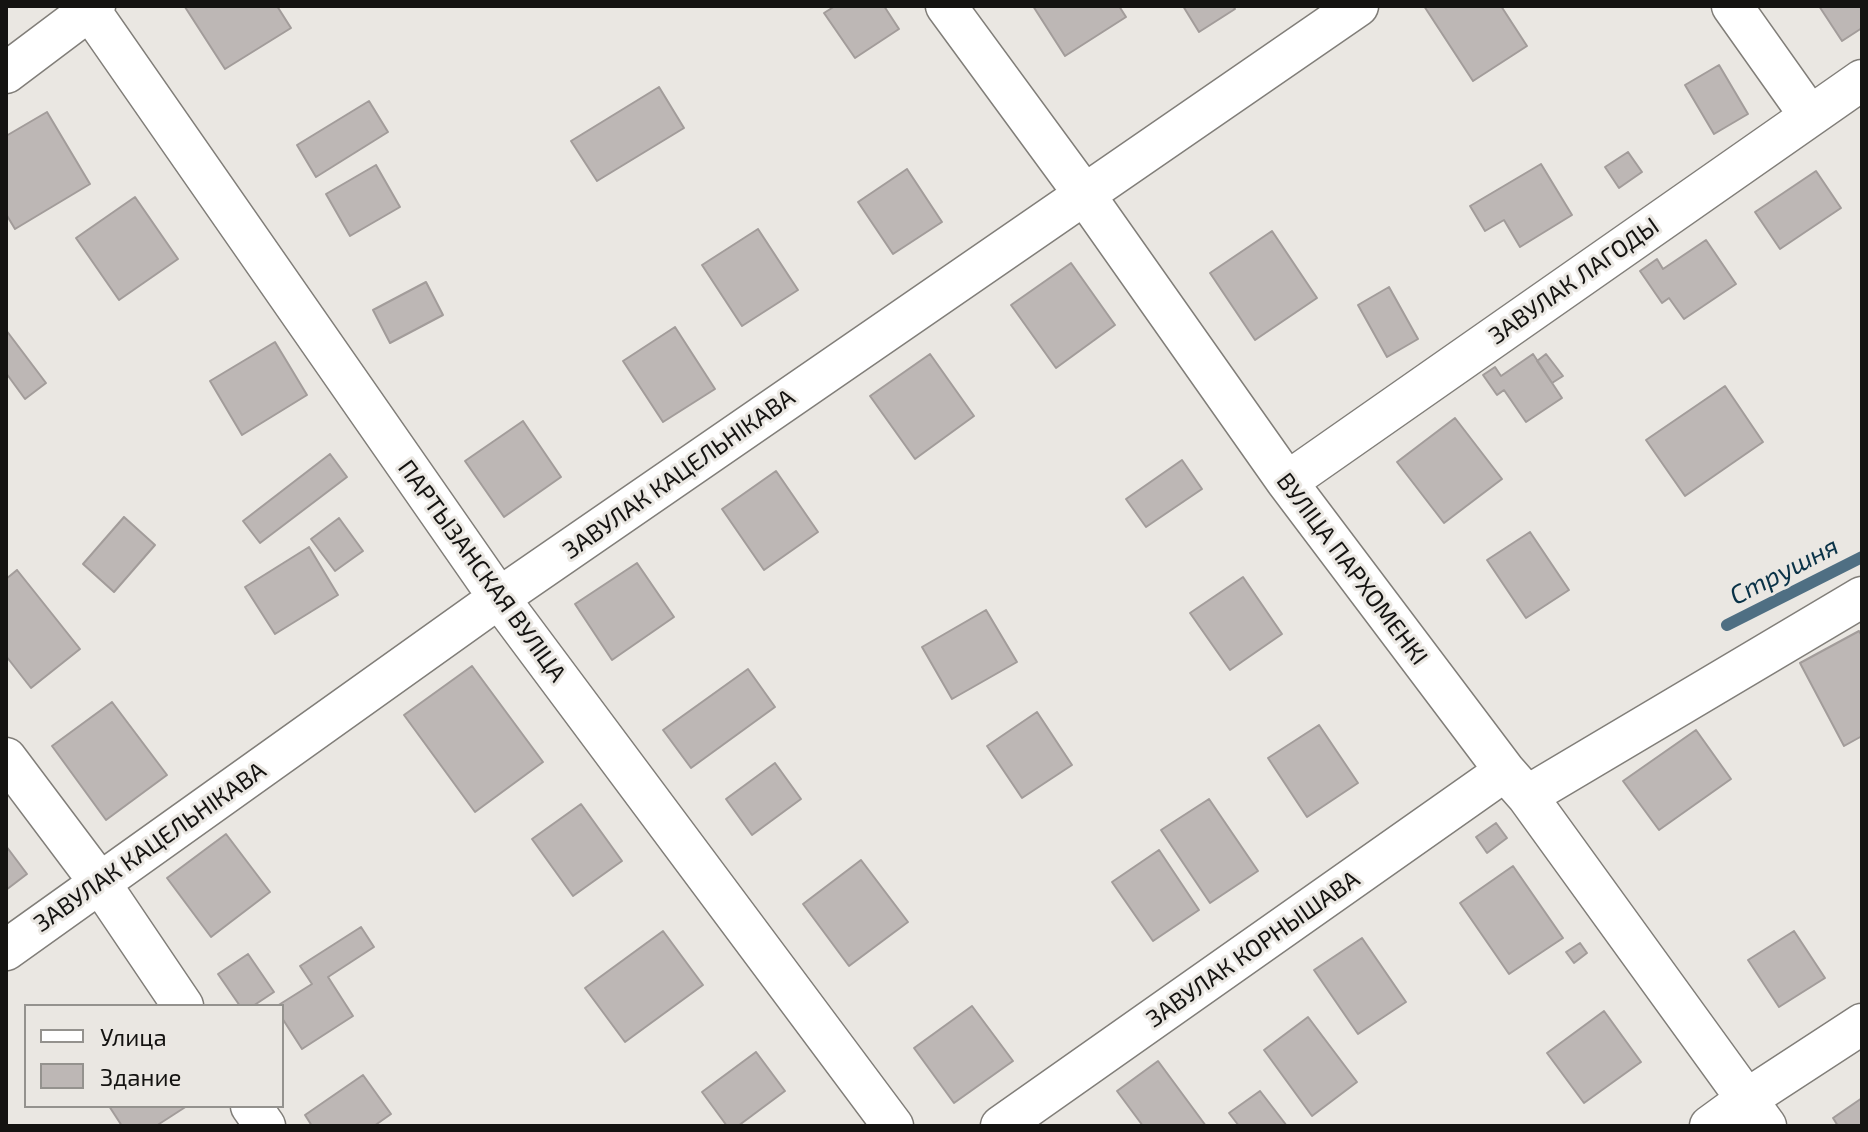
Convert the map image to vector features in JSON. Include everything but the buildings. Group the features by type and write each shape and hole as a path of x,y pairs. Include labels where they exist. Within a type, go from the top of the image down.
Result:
{"street":[{"name":"ВУЛІЦА ПАРХОМЕНКІ","path":"946,6 1084,194 1287,482 1516,784 1757,1112"},
{"name":"ЗАВУЛАК КАЦЕЛЬНІКАВА","path":"6,950 499,598 1358,6"},
{"path":"1732,6 1810,116"},
{"path":"6,73 90,7"},
{"name":"ПАРТЫЗАНСКАЯ ВУЛІЦА","path":"90,7 499,598 893,1126"},
{"name":"ЗАВУЛАК ЛАГОДЫ","path":"1287,482 1862,80"},
{"name":"ЗАВУЛАК КОРНЫШАВА","path":"1001,1126 1516,784 1862,597"},
{"path":"6,758 100,883 182,1004"},
{"path":"1710,1126 1757,1112 1862,1024"},
{"path":"252,1108 265,1126"}],"waterway":[{"name":"Струшня","path":"1727,625 1862,557"}]}
